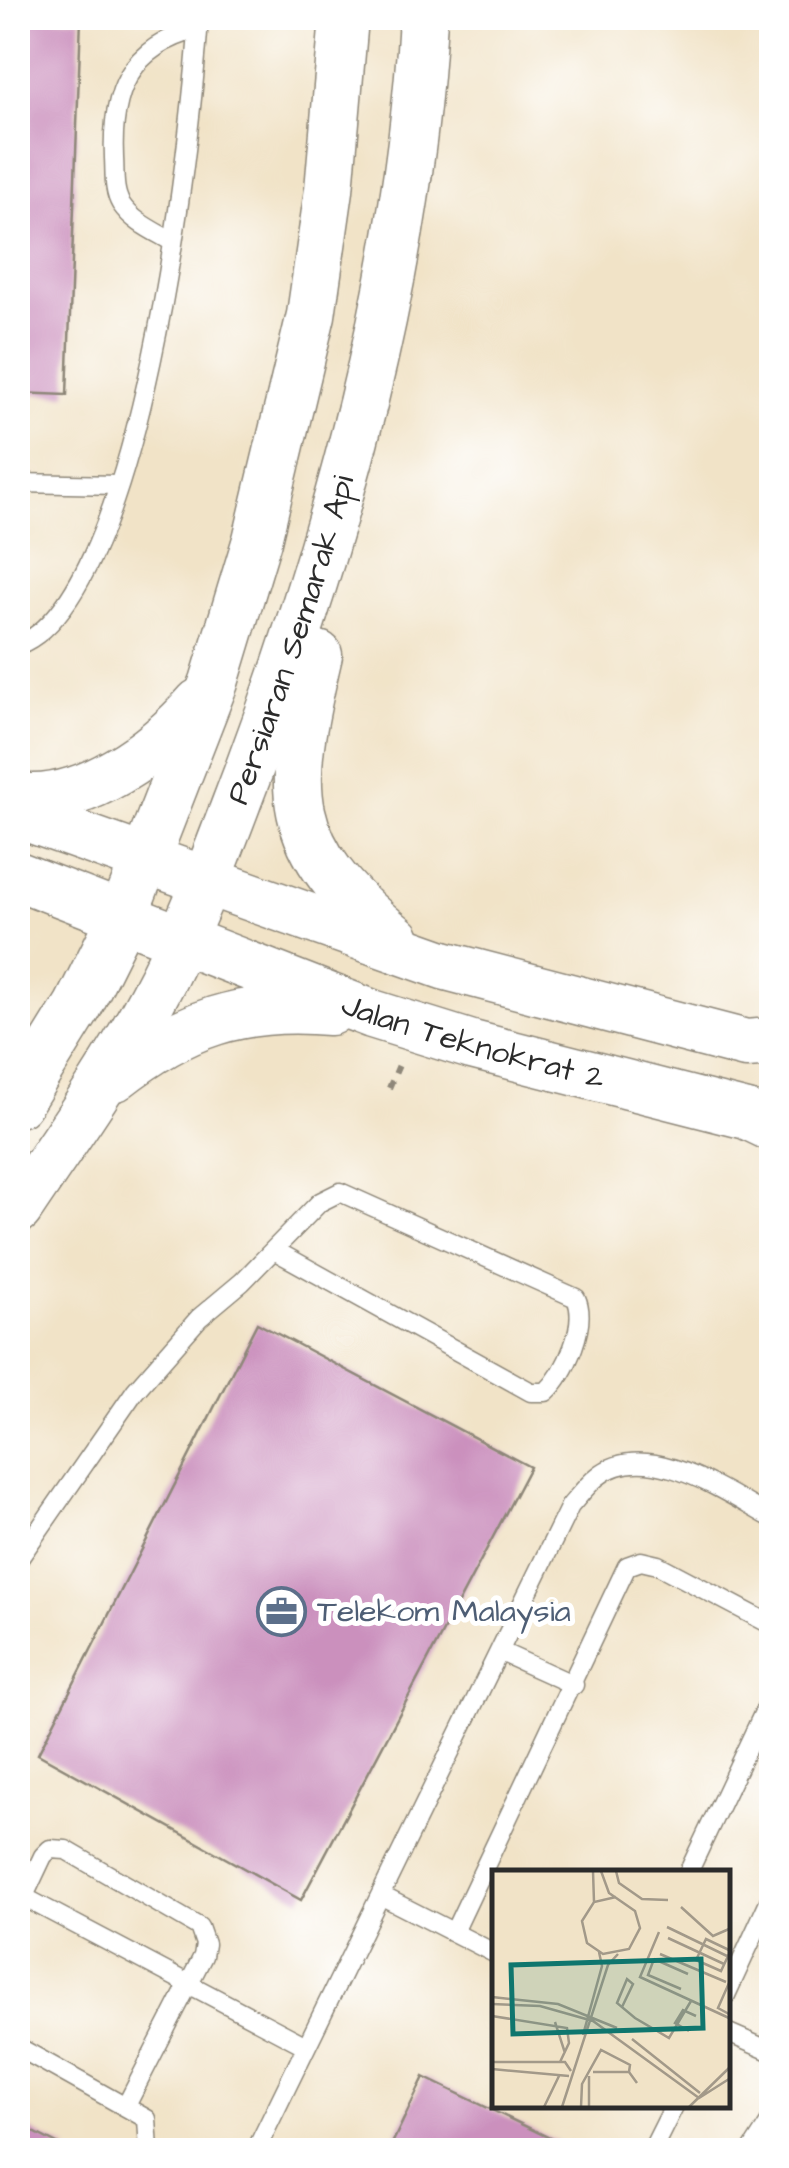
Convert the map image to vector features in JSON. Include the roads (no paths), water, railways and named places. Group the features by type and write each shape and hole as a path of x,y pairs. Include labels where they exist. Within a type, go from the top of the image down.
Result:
{"main road":[{"name":"Persiaran Semarak Api","path":"18,1103 78,1006 123,916 212,689 262,522 311,315 329,190 344,18"},
{"name":"Persiaran Semarak Api","path":"18,1210 97,1091 182,940 292,648 338,498 390,268 410,151 423,18"},
{"path":"338,498 320,648 298,742 295,794 302,828 342,889 417,956"},
{"path":"18,798 62,792 136,762 164,742 212,689"},
{"name":"Jalan Teknokrat 2","path":"18,814 208,878 417,956 746,1044 772,1042"},
{"name":"Jalan Teknokrat 2","path":"18,876 388,1018 472,1045 747,1115 772,1127"},
{"path":"97,1091 140,1058 214,1018 306,1009 388,1018"}],"lane":[{"path":"18,646 42,631 79,580 136,431 171,241 198,23"},
{"path":"171,241 133,219 116,194 112,122 116,102 147,50 165,37 198,23"},
{"path":"18,482 118,485"},
{"path":"18,1560 135,1391 199,1318 320,1202 340,1192 576,1298 581,1321 556,1382 546,1392 531,1392 274,1250"},
{"path":"256,2150 570,1506 599,1474 626,1464 650,1462 708,1484 772,1518"},
{"path":"454,1932 574,1686 627,1566 641,1561 772,1625"},
{"path":"501,1652 574,1686"},
{"path":"689,1870 772,1695"},
{"path":"127,2104 189,1986 205,1944 199,1927 66,1850 50,1849 20,1900 189,1986 306,2046"},
{"path":"729,1988 772,1895"},
{"path":"382,1896 492,1952"},
{"path":"729,2033 772,2052"},
{"path":"18,2047 147,2118 149,2150"},
{"path":"652,2150 673,2108"},
{"path":"752,2150 772,2119"}],"place":[{"name":"Telekom Malaysia","path":"282,1611"}]}
